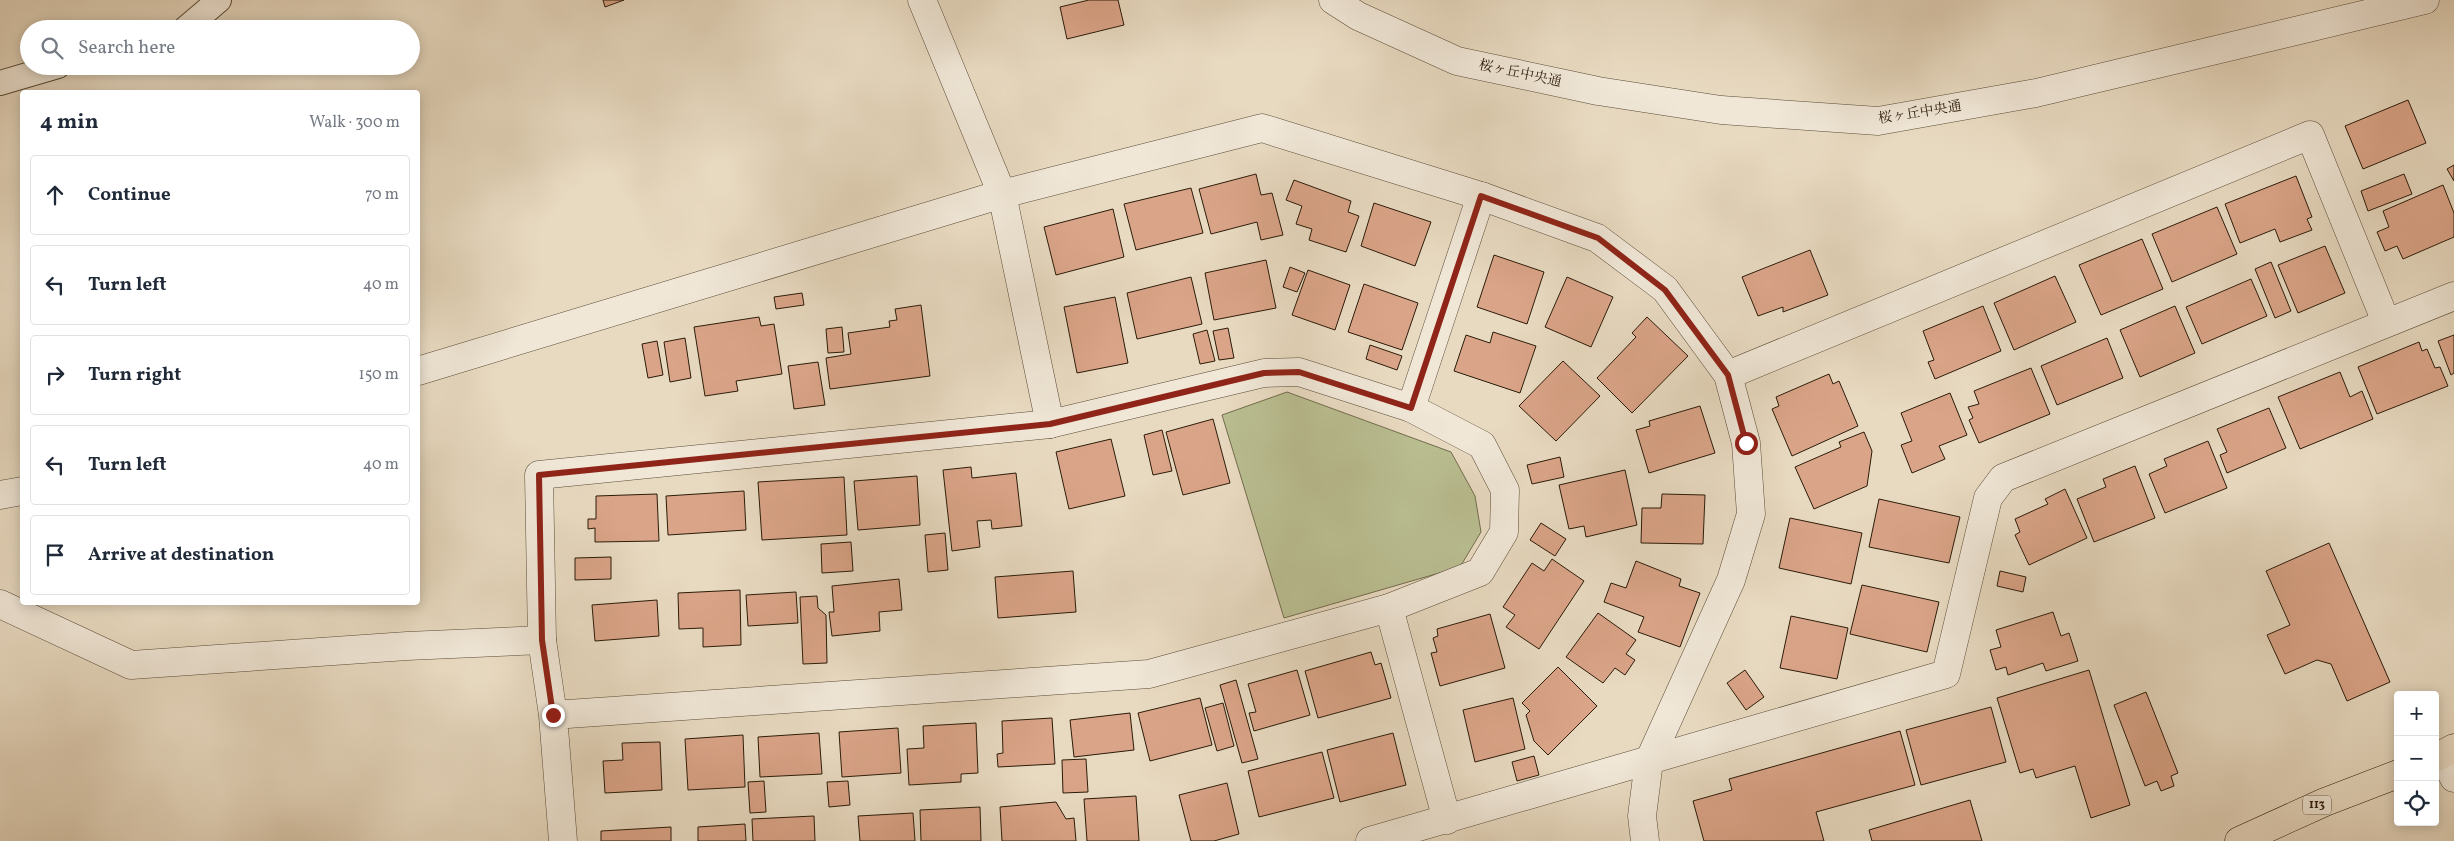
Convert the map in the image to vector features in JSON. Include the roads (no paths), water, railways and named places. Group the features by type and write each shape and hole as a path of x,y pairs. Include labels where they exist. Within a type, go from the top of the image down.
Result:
{"main road":[{"name":"113","path":"2239,841 2325,802 2394,776"}],"street":[{"path":"922,0 1002,194 1050,424"},
{"name":"桜ヶ丘中央通","path":"1333,0 1358,16 1457,61 1598,90 1721,110 1878,121 2036,93 2425,0"},
{"path":"420,370 1002,194 1262,128 1481,196 1598,238 1665,290 1728,375 1746,443 1751,514 1731,580 1649,761 1642,816 1645,841"},
{"path":"1728,375 2310,135 2386,322"},
{"path":"1411,408 1481,196"},
{"path":"1370,841 1946,674 1988,498 2003,478 2454,296"},
{"path":"553,715 1149,674 1389,608 1480,572 1504,532 1505,490 1482,445 1411,408 1299,372 1264,373 1050,424 539,475 542,640 553,715 563,841"},
{"path":"0,495 20,491"},
{"path":"0,604 131,665 407,646 542,640"},
{"path":"1389,608 1447,820"}],"lane":[{"path":"196,20 219,0"},
{"path":"0,83 27,75"}]}
